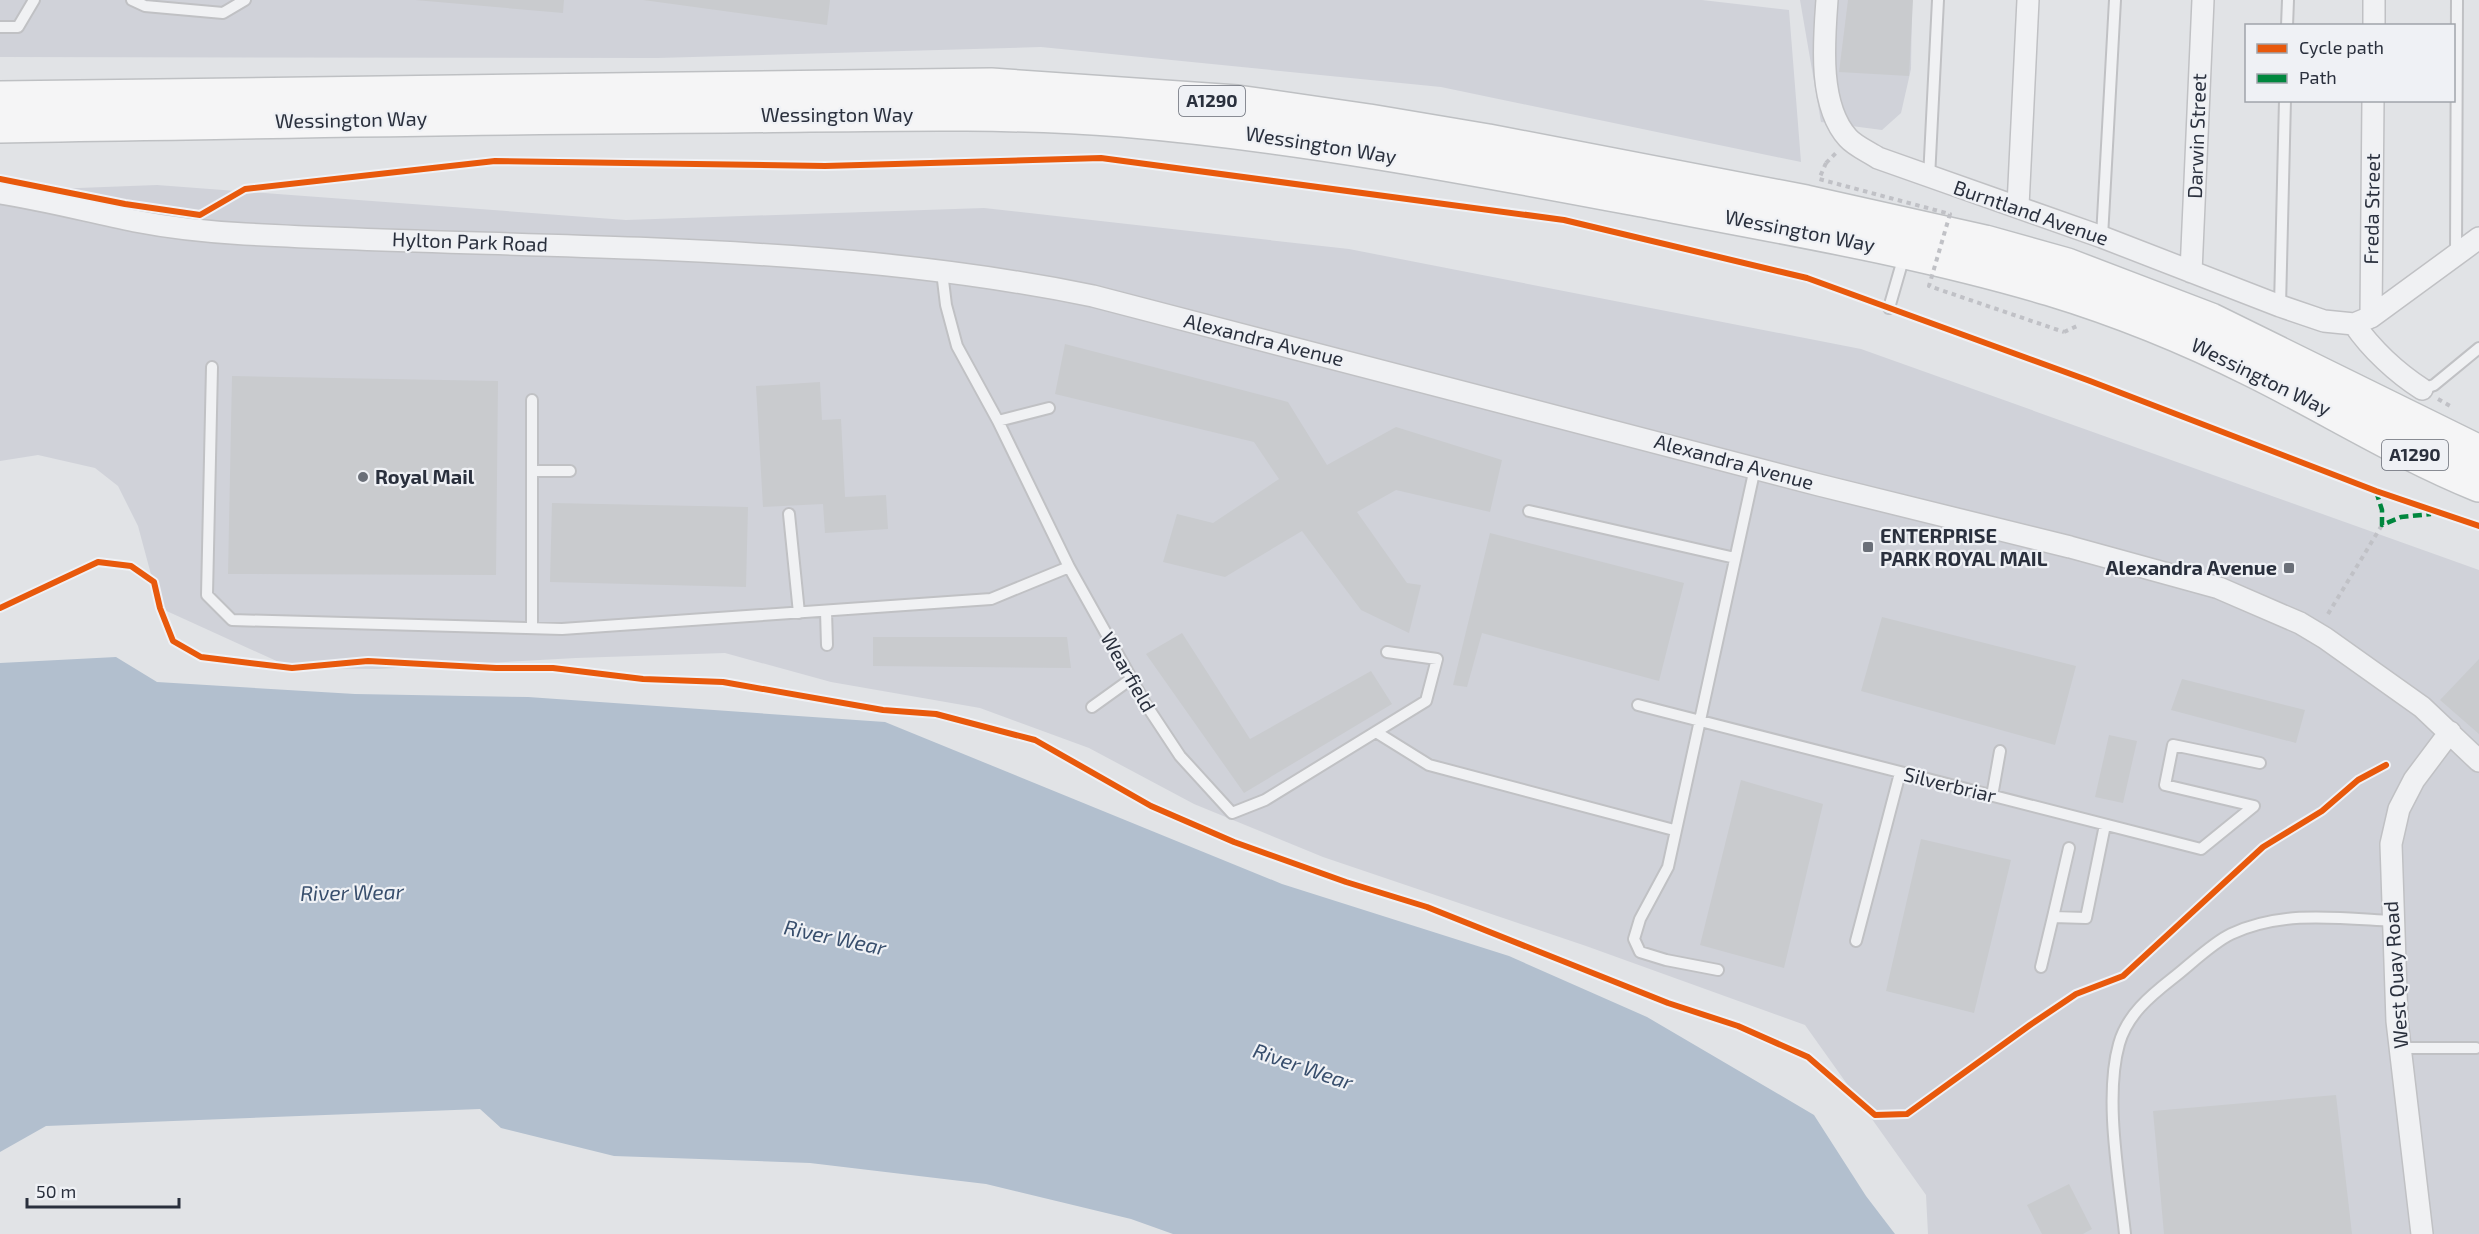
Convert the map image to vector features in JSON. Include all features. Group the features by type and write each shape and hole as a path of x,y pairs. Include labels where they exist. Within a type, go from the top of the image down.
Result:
{"main road":[{"name":"Wessington Way","path":"0,98 992,85 1237,102 1488,141 1806,202 1985,242 2067,265 2211,320 2479,452"},
{"name":"Wessington Way","path":"0,126 626,116 992,115 1121,120 1235,132 1472,168 1905,251 2056,291 2180,337 2247,367 2408,451 2479,485"}],"street":[{"name":"Burntland Avenue","path":"1827,0 1824,41 1828,96 1835,121 1849,140 1878,158 1929,178 2018,206 2324,321 2362,320"},
{"path":"2018,206 2028,0"},
{"name":"Darwin Street","path":"2191,272 2203,0"},
{"path":"2374,0 2374,24"},
{"name":"Freda Street","path":"2362,320 2373,102"},
{"name":"Hylton Park Road","path":"0,193 139,222 243,234 648,248 837,261 942,272"},
{"path":"2422,389 2404,378 2361,334 2362,320 2479,238"},
{"name":"Alexandra Avenue","path":"942,272 1018,281 1093,296 1755,468 2070,547 2219,588 2300,623 2422,707 2479,760"},
{"name":"West Quay Road","path":"2422,1234 2400,1048 2392,921 2391,844 2399,809 2414,780 2450,732"}],"lane":[{"path":"0,27 18,27 34,0"},
{"path":"132,0 145,6 223,13 245,0"},
{"path":"1929,178 1938,0"},
{"path":"2102,237 2115,0"},
{"path":"2287,24 2288,0"},
{"path":"2456,254 2457,0"},
{"path":"2280,306 2285,102"},
{"path":"1889,308 1905,251"},
{"name":"Wearfield","path":"942,272 946,305 957,345 998,421 1069,567 1131,679 1180,756 1232,813 1265,800 1426,700 1437,659 1387,652"},
{"path":"2422,389 2434,385 2479,348"},
{"path":"212,367 207,595 232,620 562,629 991,599 1069,567"},
{"path":"532,400 532,628"},
{"path":"998,421 1049,408"},
{"path":"1718,970 1666,960 1640,952 1634,939 1640,919 1668,867 1674,830 1755,468"},
{"path":"532,471 570,471"},
{"path":"1529,511 1736,558"},
{"path":"789,514 799,613"},
{"path":"826,610 827,645"},
{"path":"1092,707 1131,679"},
{"name":"Silverbriar","path":"1638,705 2201,849 2254,806 2165,785 2173,745 2260,763"},
{"path":"1376,732 1429,765 1674,830"},
{"path":"1992,796 2000,751"},
{"path":"1856,941 1900,773"},
{"path":"2053,917 2086,918 2105,825"},
{"path":"2041,967 2069,848"},
{"path":"2125,1234 2111,1092 2119,1044 2128,1019 2161,988 2229,935 2261,923 2310,916 2392,921"},
{"path":"2400,1048 2476,1048"}],"path":[{"path":"1826,163 1819,179 1950,214 1929,286 2064,332"},
{"path":"2328,614 2382,525"}],"shaded area":[{"path":"0,0 1702,0 1789,10 1801,162 1441,87 1041,47 657,58 0,57"},
{"path":"1800,0 1912,0 1911,69 1901,113 1882,130 1821,122"},
{"path":"157,185 626,220 984,208 1349,249 1861,349 2479,570 2479,1234 1928,1234 1926,1195 1805,1025 1586,946 1323,857 1194,804 1089,748 980,708 831,682 725,653 576,658 378,669 292,668 160,608 138,526 118,486 95,468 38,455 0,461 0,191"}],"water":[{"name":"River Wear","path":"116,657 157,682 355,694 528,697 885,722 1282,884 1509,956 1647,1017 1814,1115 1866,1196 1895,1234 1173,1234 1131,1219 986,1184 810,1163 614,1156 501,1128 480,1109 46,1126 0,1152 0,663"}],"building":[{"path":"415,0 564,0 563,13"},
{"path":"643,0 830,0 827,25"},
{"path":"1848,0 1913,0 1909,76 1839,72"},
{"path":"1065,344 1288,402 1327,465 1396,427 1502,460 1490,512 1396,490 1357,512 1407,583 1421,585 1409,633 1361,610 1302,531 1225,577 1163,562 1177,514 1213,523 1279,479 1254,442 1055,394"},
{"name":"Royal Mail","path":"232,376 498,381 496,575 228,574"},
{"path":"820,382 822,420 841,419 845,497 886,495 888,529 825,533 823,504 763,507 756,386"},
{"path":"552,503 748,507 746,587 550,582"},
{"path":"1490,533 1684,583 1659,681 1482,633 1467,687 1453,685"},
{"path":"1882,617 2076,666 2055,745 1861,691"},
{"path":"1182,633 1250,739 1371,671 1392,704 1244,793 1146,654"},
{"path":"873,637 1067,637 1071,668 873,666"},
{"path":"2479,659 2479,734 2440,700"},
{"path":"2182,679 2305,710 2296,743 2171,710"},
{"path":"2109,735 2137,741 2123,803 2095,797"},
{"path":"1741,780 1823,804 1784,968 1700,945"},
{"path":"1921,839 2011,860 1974,1013 1886,991"},
{"path":"2336,1095 2352,1234 2164,1234 2153,1111"},
{"path":"2069,1184 2092,1229 2083,1234 2042,1234 2027,1205"}],"marked path":[{"path":"2376,491 2382,510 2382,525 2401,517 2431,514"}],"cycle path":[{"path":"0,179 125,204 200,215 245,189 495,161 825,166 1101,158 1564,220 1807,278 2090,381 2376,491 2479,526"},
{"path":"0,608 98,562 131,566 154,582 160,608 173,641 201,657 292,668 368,661 496,668 553,668 643,679 723,682 883,710 936,714 1035,740 1151,806 1234,842 1346,882 1427,907 1668,1003 1738,1026 1808,1057 1875,1115 1907,1114 2076,994 2123,976 2263,847 2322,811 2358,780 2386,765"}],"place":[{"name":"Royal Mail","path":"363,477"},
{"name":"ENTERPRISE PARK ROYAL MAIL","path":"1868,547"},
{"name":"Alexandra Avenue","path":"2289,568"}]}
